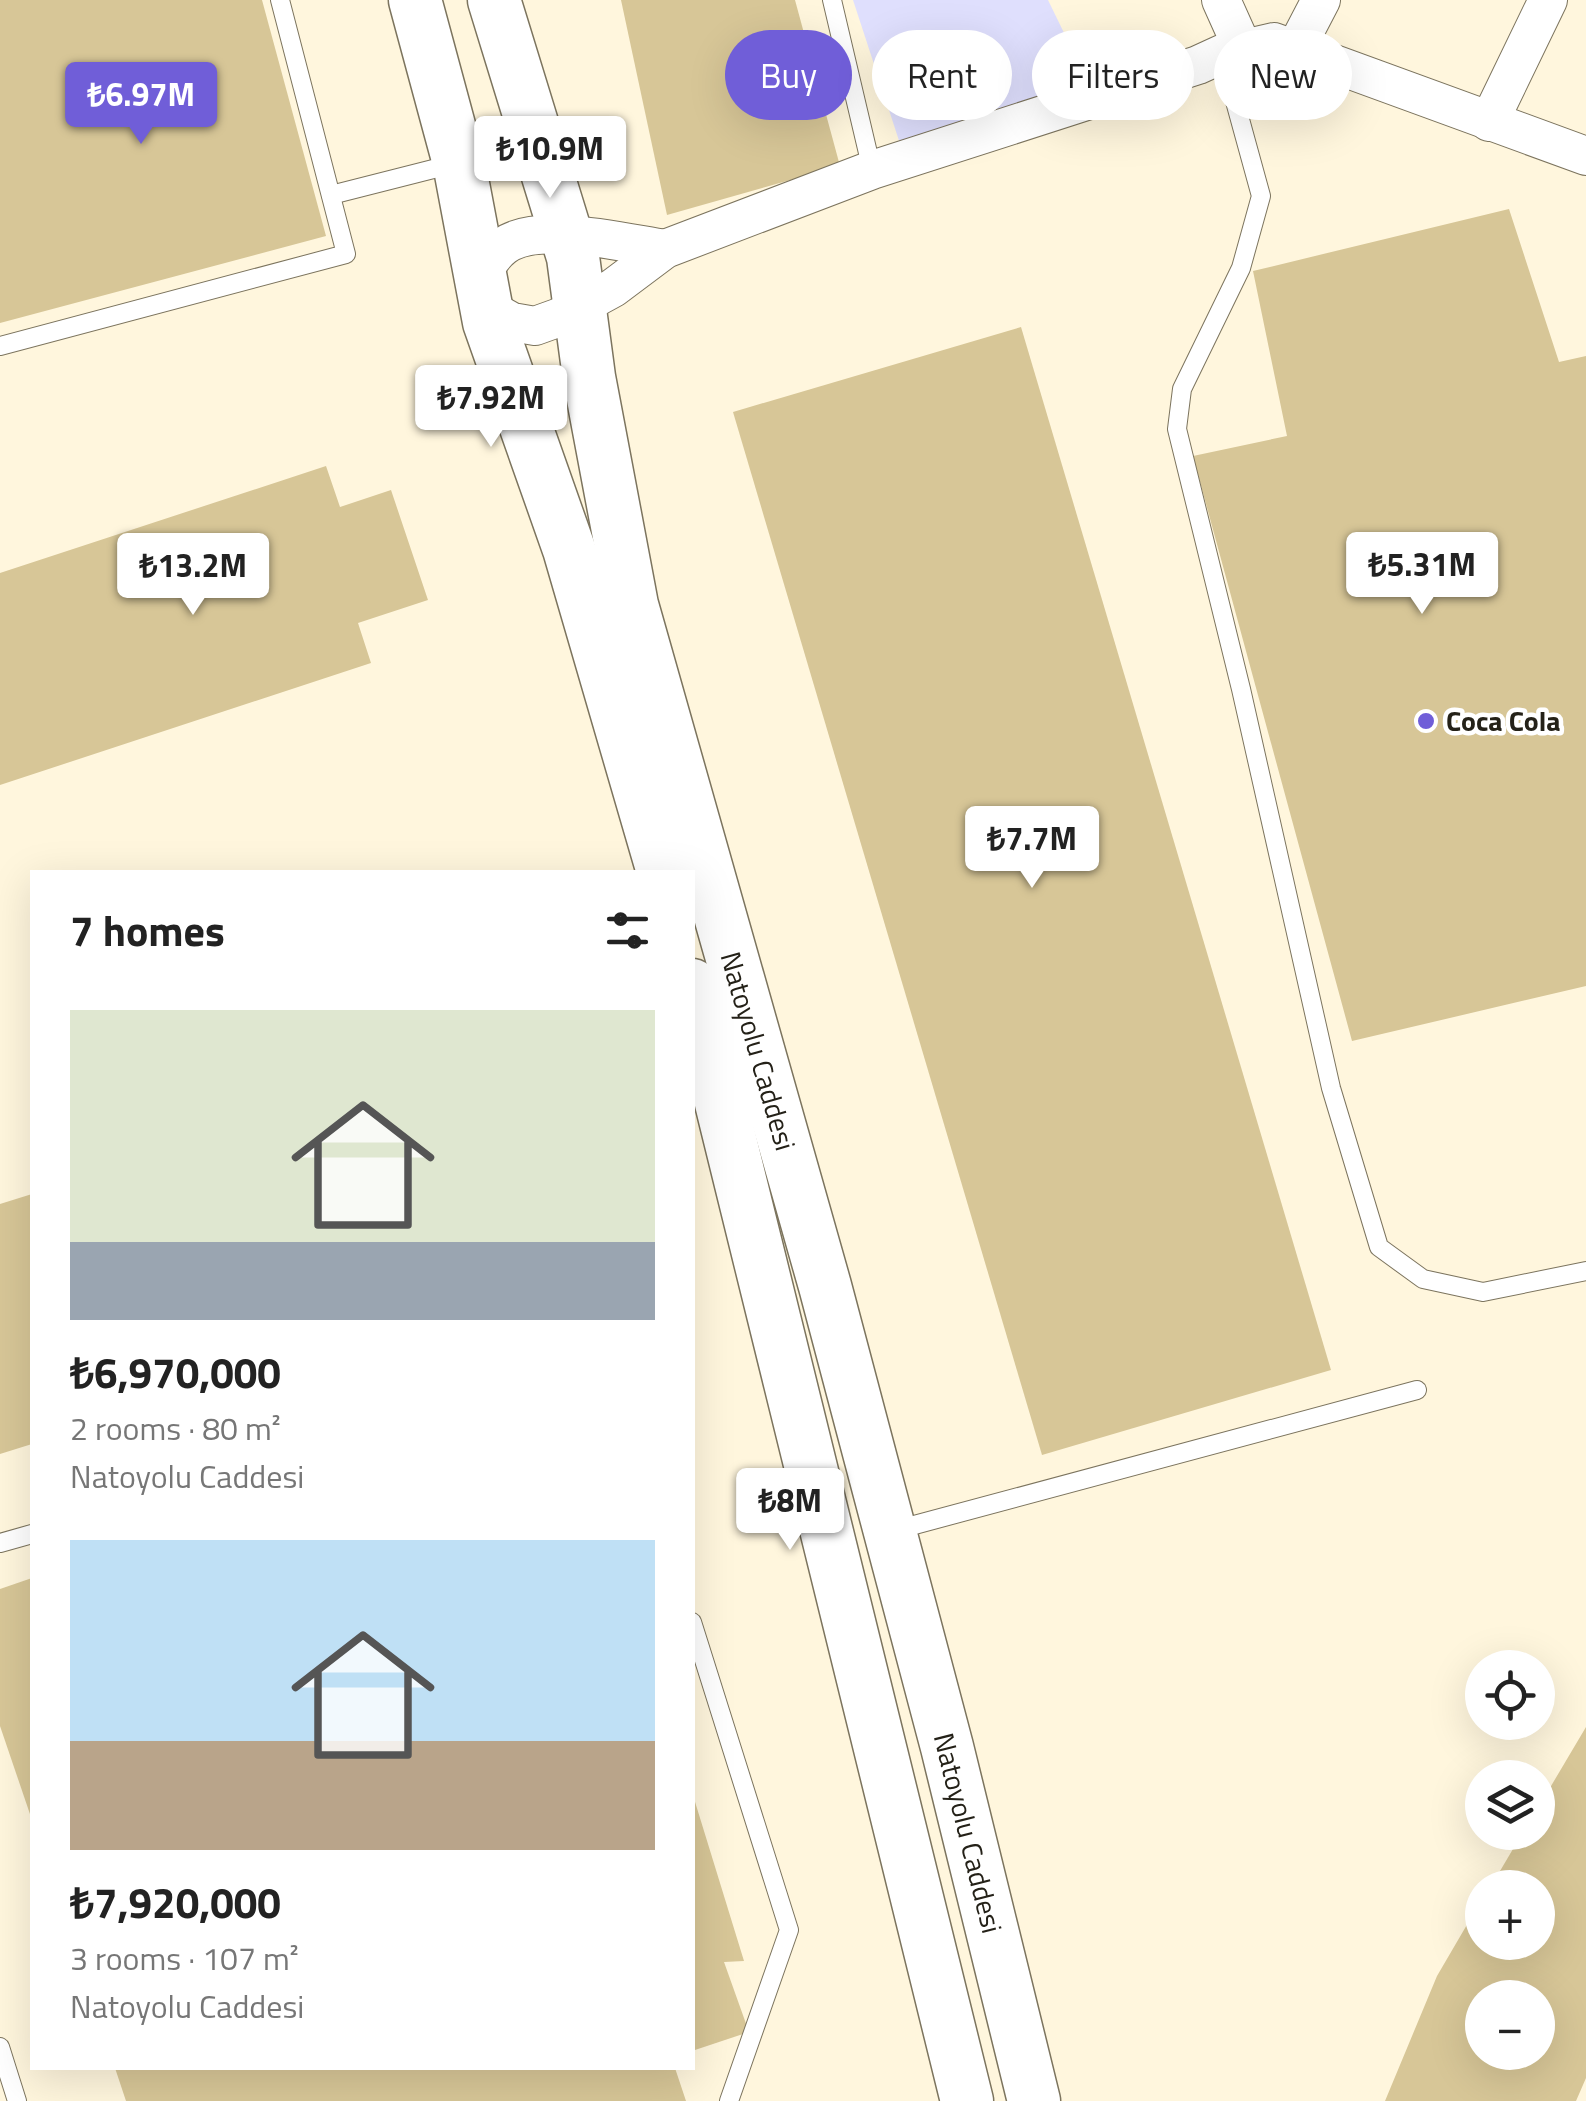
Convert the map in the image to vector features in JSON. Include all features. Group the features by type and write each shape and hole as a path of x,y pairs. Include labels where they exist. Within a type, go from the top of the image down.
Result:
{"main road":[{"path":"415,0 459,163 483,292 569,549 663,870"},
{"name":"Natoyolu Caddesi","path":"494,0 566,234 588,376 632,606 820,1267 947,1747 1034,2101"},
{"name":"Natoyolu Caddesi","path":"695,997 968,2101"}],"street":[{"path":"1221,0 1227,30"},
{"path":"1305,30 1321,0"},
{"path":"1490,122 1548,0"},
{"path":"665,249 566,234 523,238 505,245 483,292 512,322 535,326 613,288 665,249 872,170 1214,58"},
{"path":"1352,71 1586,156"}],"lane":[{"path":"0,346 346,254 280,0"},
{"path":"832,0 872,170"},
{"path":"1246,120 1261,196 1240,268 1182,389 1177,428 1241,690 1330,1088 1379,1247 1423,1278 1483,1292 1586,1271"},
{"path":"331,194 459,163"},
{"path":"890,1532 1418,1390"},
{"path":"0,1543 30,1535"},
{"path":"695,1632 789,1930 729,2101"},
{"path":"0,2047 17,2101"}],"shaded area":[{"path":"853,0 1048,0 1063,30 1032,30 1032,103 1012,113 1012,30 872,30 872,58"},
{"path":"892,120 996,120 906,162"}],"building":[{"path":"0,0 262,0 326,236 0,323"},
{"path":"621,0 795,0 803,30 725,30 725,120 828,120 840,166 667,215"},
{"name":"Coca Cola","path":"1509,209 1559,362 1586,356 1586,986 1352,1041 1193,456 1287,436 1253,271"},
{"path":"1021,327 1331,1370 1042,1455 733,412"},
{"path":"326,466 340,507 391,490 428,600 358,623 371,663 0,785 0,573"},
{"path":"30,1195 30,1445 0,1454 0,1204"},
{"path":"30,1579 30,1814 0,1726 0,1589"},
{"path":"1586,1727 1586,2078 1576,2101 1385,2101 1437,1976 1465,1928 1465,1960 1555,1960 1555,1870 1501,1870 1512,1850 1555,1850 1555,1779"},
{"path":"695,1802 744,1961 724,1962 749,2032 695,2050"},
{"path":"116,2070 676,2070 686,2101 126,2101"}],"place":[{"name":"Coca Cola","path":"1426,721"}]}
